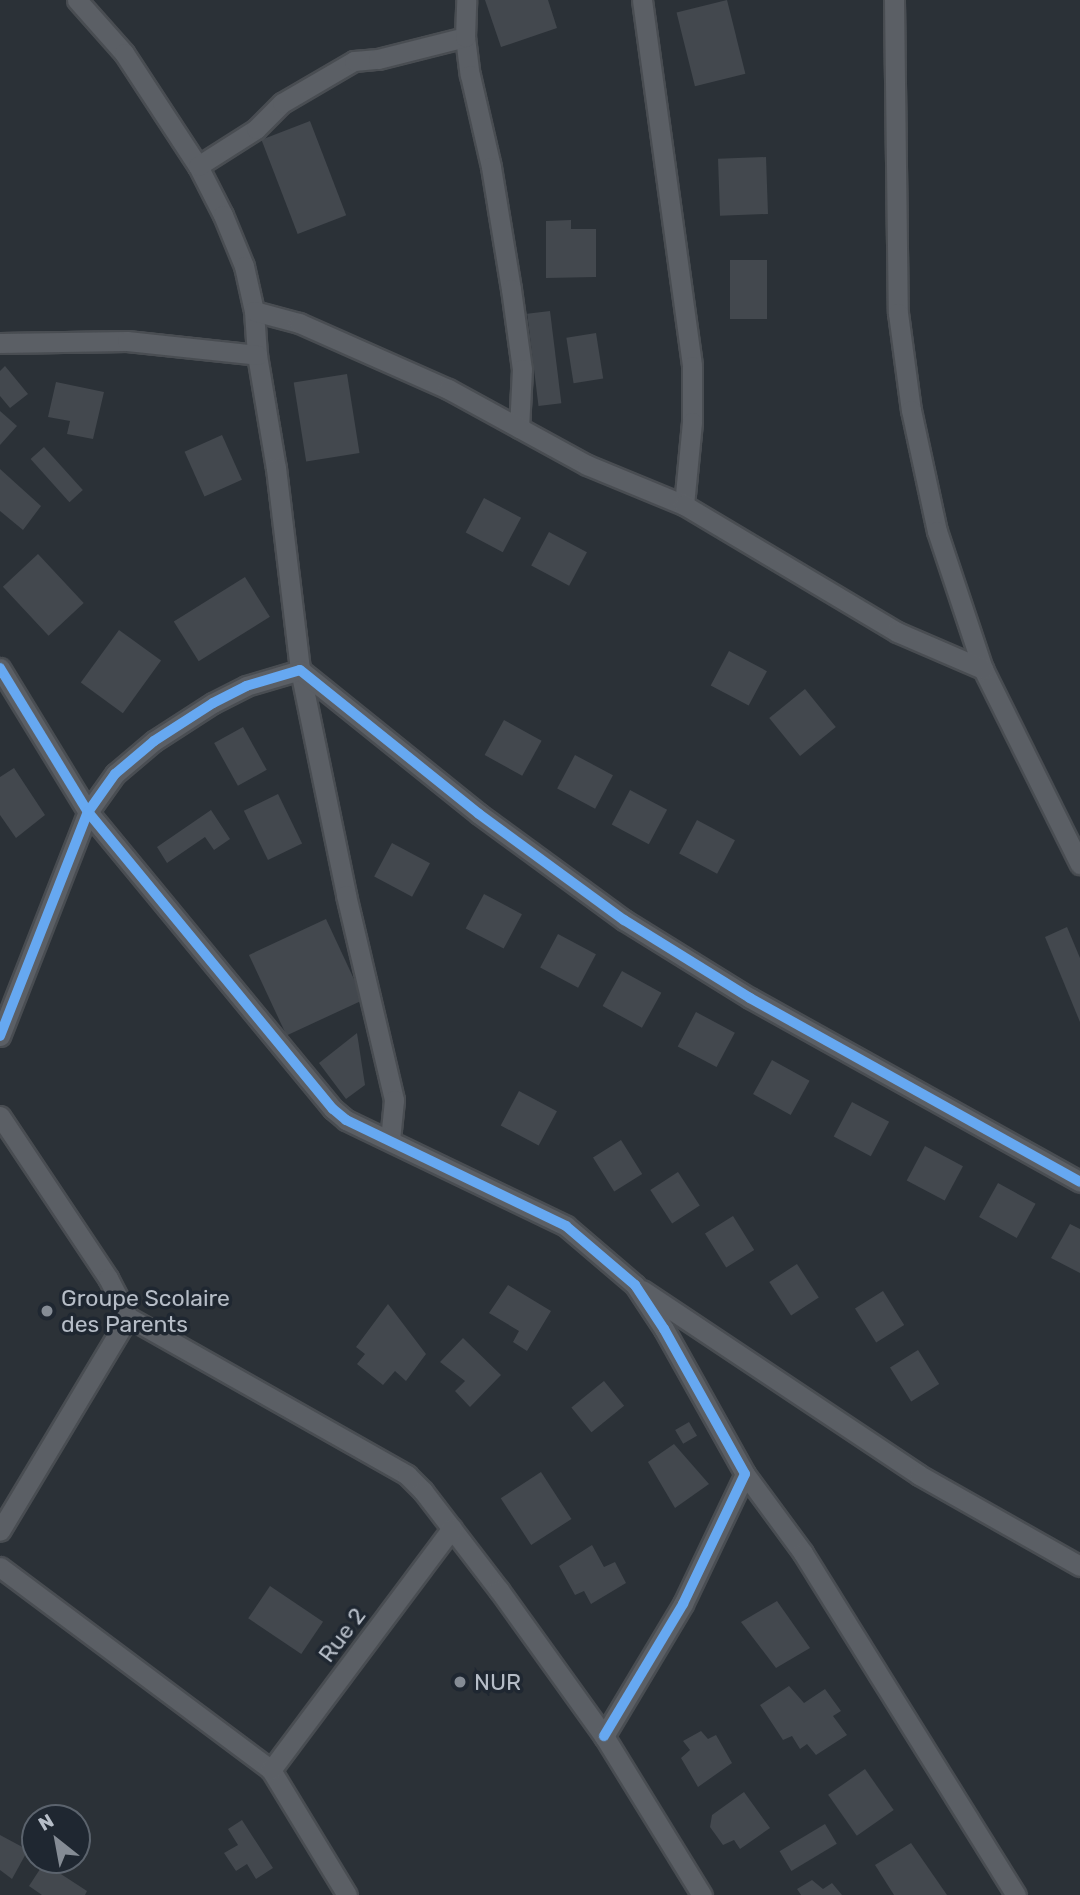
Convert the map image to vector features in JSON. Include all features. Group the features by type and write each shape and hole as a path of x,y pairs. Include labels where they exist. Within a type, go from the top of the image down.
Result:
{"street":[{"path":"77,0 124,53 198,166 239,254 254,311 257,355 276,468 300,670 346,895 394,1100 390,1140"},
{"path":"466,0 465,37 470,75 491,167 522,369 519,428"},
{"path":"642,0 692,366 692,422 684,505"},
{"path":"894,0 898,313 911,410 937,531 983,669 1080,864"},
{"path":"198,166 256,129 282,103 354,61 378,59 465,37"},
{"path":"254,311 299,323 448,389 587,465 684,505 897,632 983,669"},
{"path":"0,343 127,341 257,355"},
{"path":"0,668 88,812 333,1109 346,1120 566,1226 635,1285 919,1475 1080,1566"},
{"path":"0,1036 88,812 116,774 153,741 246,686 300,670"},
{"path":"300,670 479,814 624,920 750,998 1080,1182"},
{"path":"0,1116 108,1278 128,1317 407,1475 452,1528 604,1737 702,1895"},
{"path":"635,1285 745,1474 803,1553 1016,1895"},
{"path":"0,1531 128,1317"},
{"path":"604,1737 683,1604 745,1474"},
{"name":"Rue 2","path":"271,1770 452,1528"},
{"path":"0,1567 271,1770 346,1895"}],"building":[{"path":"485,0 548,0 557,28 501,47"},
{"path":"727,0 745,74 695,86 677,13"},
{"path":"310,121 346,215 298,234 261,140"},
{"path":"766,157 768,214 720,216 718,159"},
{"path":"571,220 571,229 596,229 596,277 546,278 546,221"},
{"path":"730,260 767,260 767,319 730,319"},
{"path":"550,311 561,403 539,406 527,314"},
{"path":"596,333 603,378 574,383 566,338"},
{"path":"5,366 28,394 10,408 0,396 0,371"},
{"path":"347,374 360,453 306,461 294,382"},
{"path":"56,382 104,392 93,439 67,434 70,421 48,417"},
{"path":"0,411 17,426 0,445"},
{"path":"222,435 242,480 204,496 185,452"},
{"path":"44,447 83,490 69,502 31,459"},
{"path":"0,469 41,506 23,530 0,511"},
{"path":"484,498 521,518 503,552 466,532"},
{"path":"549,532 587,552 569,586 531,566"},
{"path":"38,554 84,603 49,636 3,587"},
{"path":"245,577 270,617 199,661 174,622"},
{"path":"119,630 161,661 123,713 81,683"},
{"path":"729,651 767,671 749,706 711,685"},
{"path":"805,689 836,727 800,756 769,718"},
{"path":"504,720 542,741 522,776 485,755"},
{"path":"243,727 267,770 238,786 214,743"},
{"path":"575,755 613,775 595,809 557,789"},
{"path":"14,768 45,815 16,838 0,815 0,777"},
{"path":"630,790 667,810 649,844 612,824"},
{"path":"278,794 302,843 268,860 244,811"},
{"path":"211,810 230,839 214,850 205,837 167,863 157,847"},
{"path":"697,820 735,840 717,874 679,854"},
{"path":"392,843 430,863 412,897 374,877"},
{"path":"484,894 522,914 504,949 466,928"},
{"path":"326,919 364,1000 287,1036 249,955"},
{"path":"1067,927 1080,958 1080,1022 1045,937"},
{"path":"558,934 596,954 578,988 540,968"},
{"path":"622,971 661,993 642,1028 603,1006"},
{"path":"696,1012 735,1033 717,1067 678,1046"},
{"path":"357,1033 365,1085 346,1099 319,1063"},
{"path":"772,1060 810,1081 791,1115 753,1094"},
{"path":"519,1091 557,1111 539,1146 501,1125"},
{"path":"852,1102 889,1122 871,1156 834,1136"},
{"path":"621,1140 642,1174 614,1191 593,1157"},
{"path":"925,1146 963,1166 945,1201 907,1180"},
{"path":"678,1172 700,1206 672,1224 650,1190"},
{"path":"998,1183 1036,1204 1017,1238 979,1217"},
{"path":"733,1216 754,1250 726,1267 705,1233"},
{"path":"1070,1224 1080,1229 1080,1273 1051,1258"},
{"path":"797,1264 819,1298 791,1316 769,1282"},
{"path":"508,1285 551,1311 527,1351 513,1342 519,1331 489,1313"},
{"path":"883,1291 904,1325 876,1342 855,1308"},
{"path":"388,1304 426,1354 406,1381 395,1371 383,1385 357,1364 365,1354 356,1347"},
{"path":"463,1338 501,1375 470,1407 455,1391 465,1381 440,1362"},
{"path":"918,1350 939,1384 911,1401 890,1367"},
{"path":"604,1381 624,1406 591,1432 571,1407"},
{"path":"689,1422 697,1436 683,1444 675,1430"},
{"path":"674,1444 709,1484 675,1508 648,1462"},
{"path":"541,1472 571,1519 531,1545 501,1498"},
{"path":"592,1545 604,1567 615,1562 626,1583 591,1604 584,1591 575,1595 559,1566"},
{"path":"270,1586 323,1622 301,1654 248,1618"},
{"path":"777,1601 810,1648 776,1668 741,1622"},
{"path":"789,1686 804,1703 825,1689 841,1711 833,1716 847,1735 816,1755 807,1744 800,1749 792,1736 783,1740 760,1705"},
{"path":"701,1731 708,1739 716,1735 732,1763 698,1787 681,1758 690,1750 683,1741"},
{"path":"865,1769 894,1810 857,1836 828,1795"},
{"path":"744,1792 770,1828 740,1849 734,1840 723,1845 710,1827 712,1815"},
{"path":"242,1820 273,1868 256,1879 247,1864 236,1871 224,1853 238,1845 228,1829"},
{"path":"825,1824 837,1844 791,1871 780,1851"},
{"path":"0,1835 21,1846 21,1863 12,1879 0,1870"},
{"path":"911,1843 947,1895 894,1895 875,1865"},
{"path":"37,1874 61,1874 87,1891 85,1895 42,1895 29,1886"},
{"path":"812,1880 823,1889 832,1883 842,1895 801,1895 797,1889"}],"cycle path":[{"path":"0,668 88,812 333,1109 346,1120 566,1226 635,1285 664,1329 745,1474 683,1604 604,1736"},
{"path":"0,1036 88,812 115,774 154,741 213,703 246,686 300,670 479,814 624,920 750,998 1080,1182"}],"place":[{"name":"Groupe Scolaire des Parents","path":"47,1311"},
{"name":"NUR","path":"460,1682"}]}
